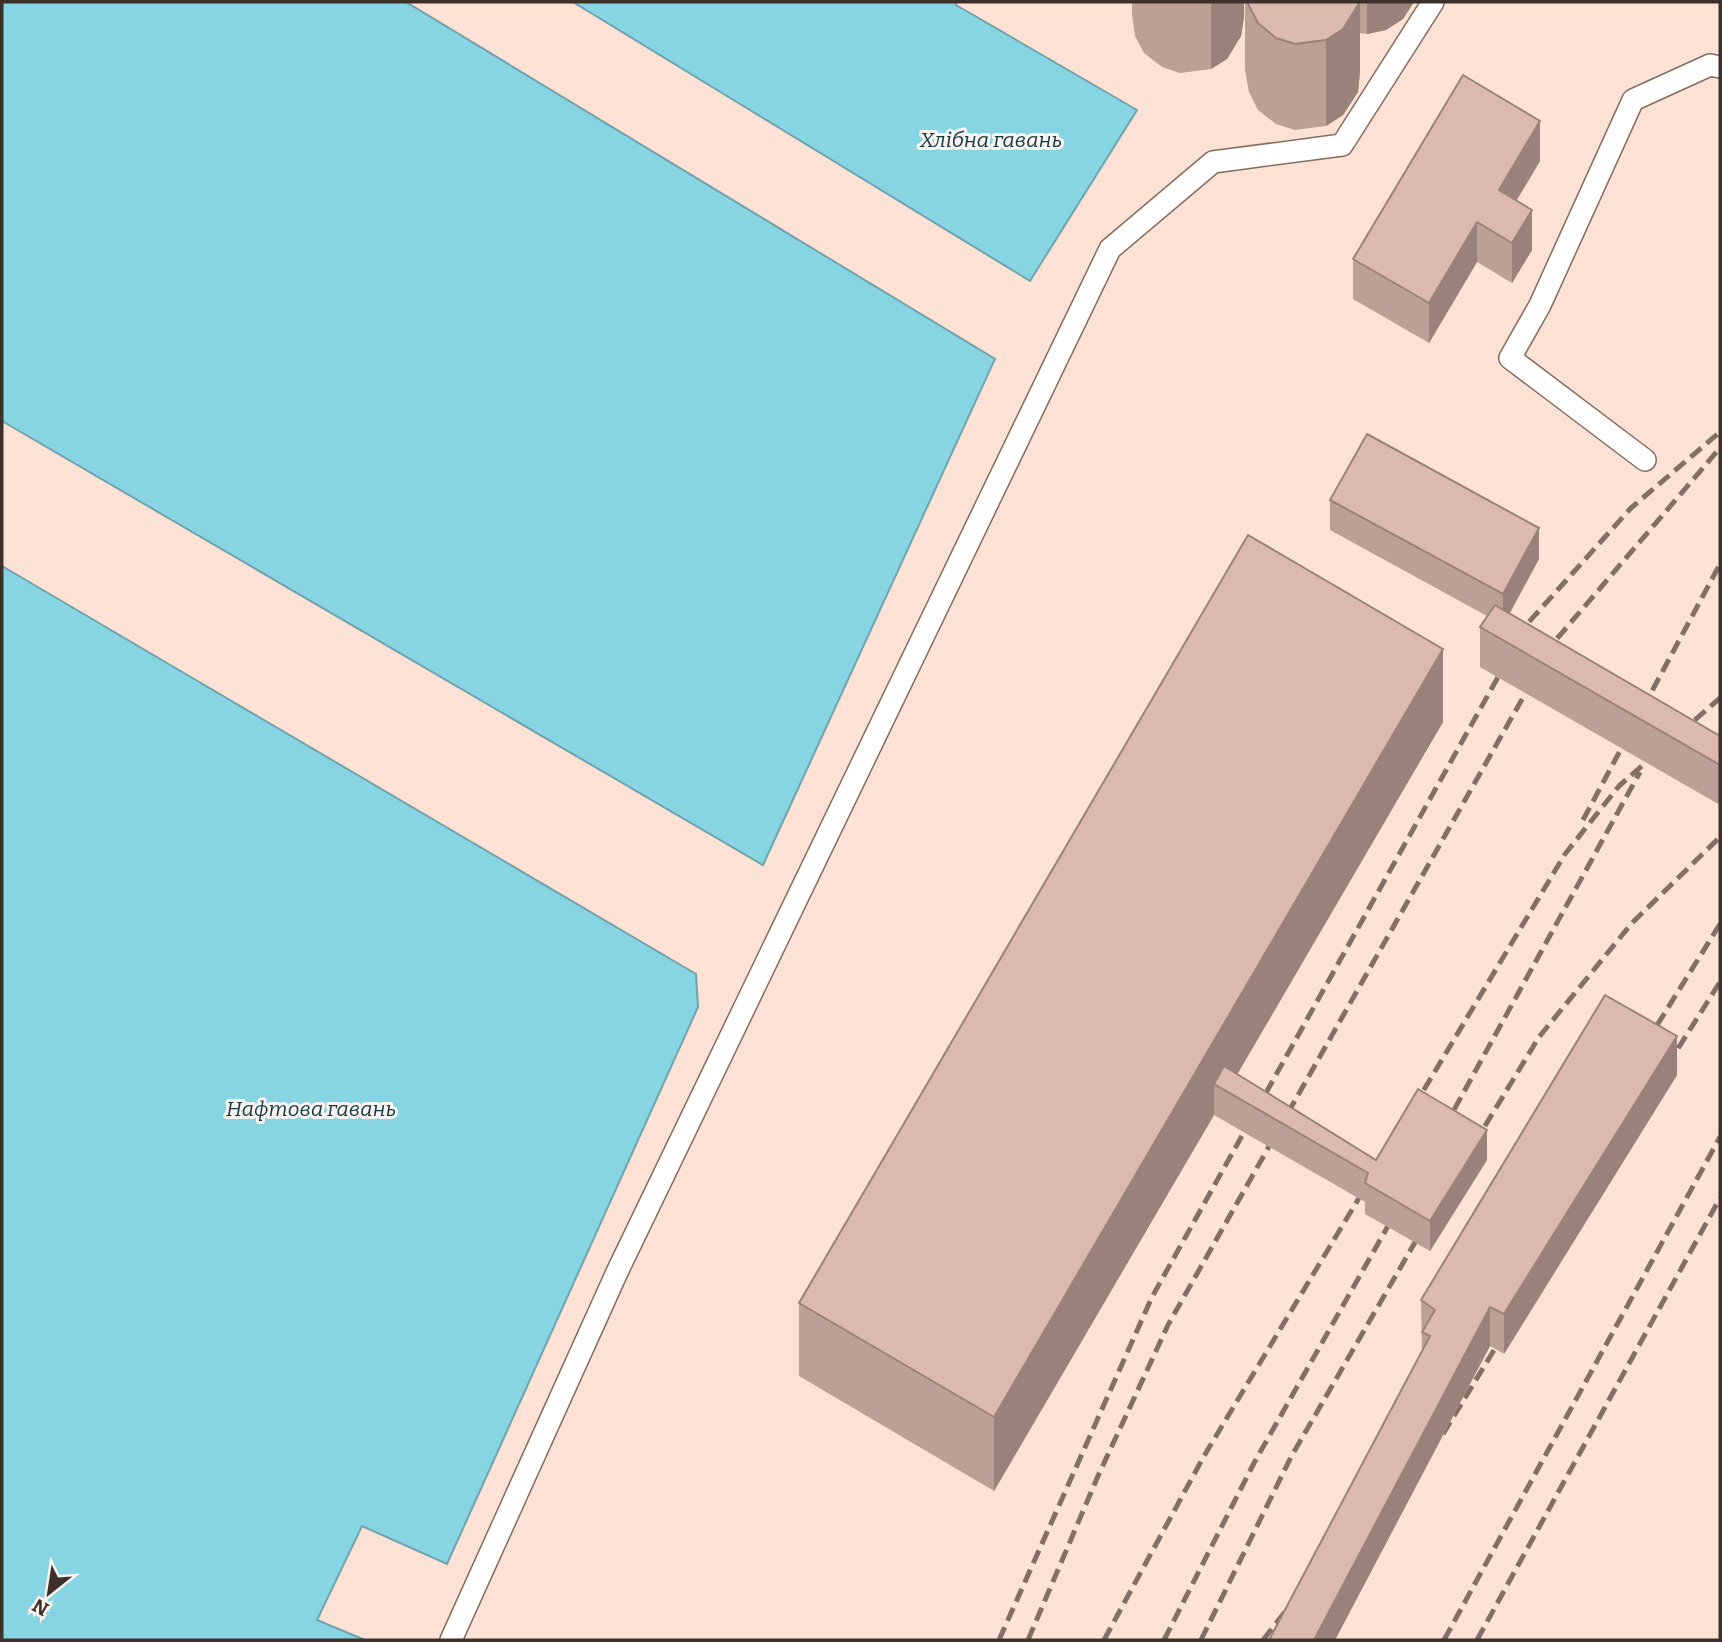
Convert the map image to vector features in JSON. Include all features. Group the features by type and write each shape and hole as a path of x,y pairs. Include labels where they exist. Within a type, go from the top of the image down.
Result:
{"lane":[{"path":"451,1640 618,1270 1110,249 1213,162 1342,145 1433,2"},
{"path":"1645,460 1510,358 1540,305 1633,100 1710,65 1720,67"}],"water":[{"path":"2,2 406,2 995,359 763,865 2,421"},
{"name":"Хлібна гавань","path":"573,2 956,2 956,5 1137,110 1030,281"},
{"name":"Нафтова гавань","path":"2,566 696,974 698,1007 447,1564 362,1526 317,1620 365,1640 2,1640"}],"building":[{"path":"1248,2 1358,2 1358,5 1343,29 1326,40 1295,44 1276,38 1258,23"},
{"path":"1463,75 1540,121 1499,190 1532,210 1512,243 1477,222 1429,303 1353,259"},
{"path":"1367,434 1539,528 1503,594 1330,500"},
{"path":"1248,535 1443,649 994,1417 799,1303"},
{"path":"1495,605 1720,736 1720,765 1480,627"},
{"path":"1605,995 1677,1036 1504,1314 1490,1307 1314,1640 1269,1640 1430,1336 1422,1332 1435,1310 1421,1300"},
{"path":"1224,1066 1376,1160 1418,1089 1487,1130 1430,1221 1365,1183 1368,1173 1214,1084"}],"railway":[{"path":"1519,640 1528,623 1631,508 1720,432"},
{"path":"1028,1640 1098,1476 1168,1325 1555,641 1720,448"},
{"path":"1583,820 1720,564"},
{"path":"999,1640 1152,1297 1507,661"},
{"path":"1679,734 1720,698"},
{"path":"1413,1108 1565,854 1619,786 1660,750"},
{"path":"1444,1128 1640,772"},
{"path":"1474,1144 1539,1037 1632,923 1720,837"},
{"path":"1646,1043 1720,924"},
{"path":"1667,1066 1720,982"},
{"path":"1444,1640 1720,1137"},
{"path":"1104,1640 1204,1456 1368,1183"},
{"path":"1477,1640 1720,1198"},
{"path":"1164,1640 1254,1463 1397,1210"},
{"path":"1201,1640 1291,1457 1425,1225"},
{"path":"1443,1434 1505,1332"},
{"path":"1263,1640 1295,1599"}]}
